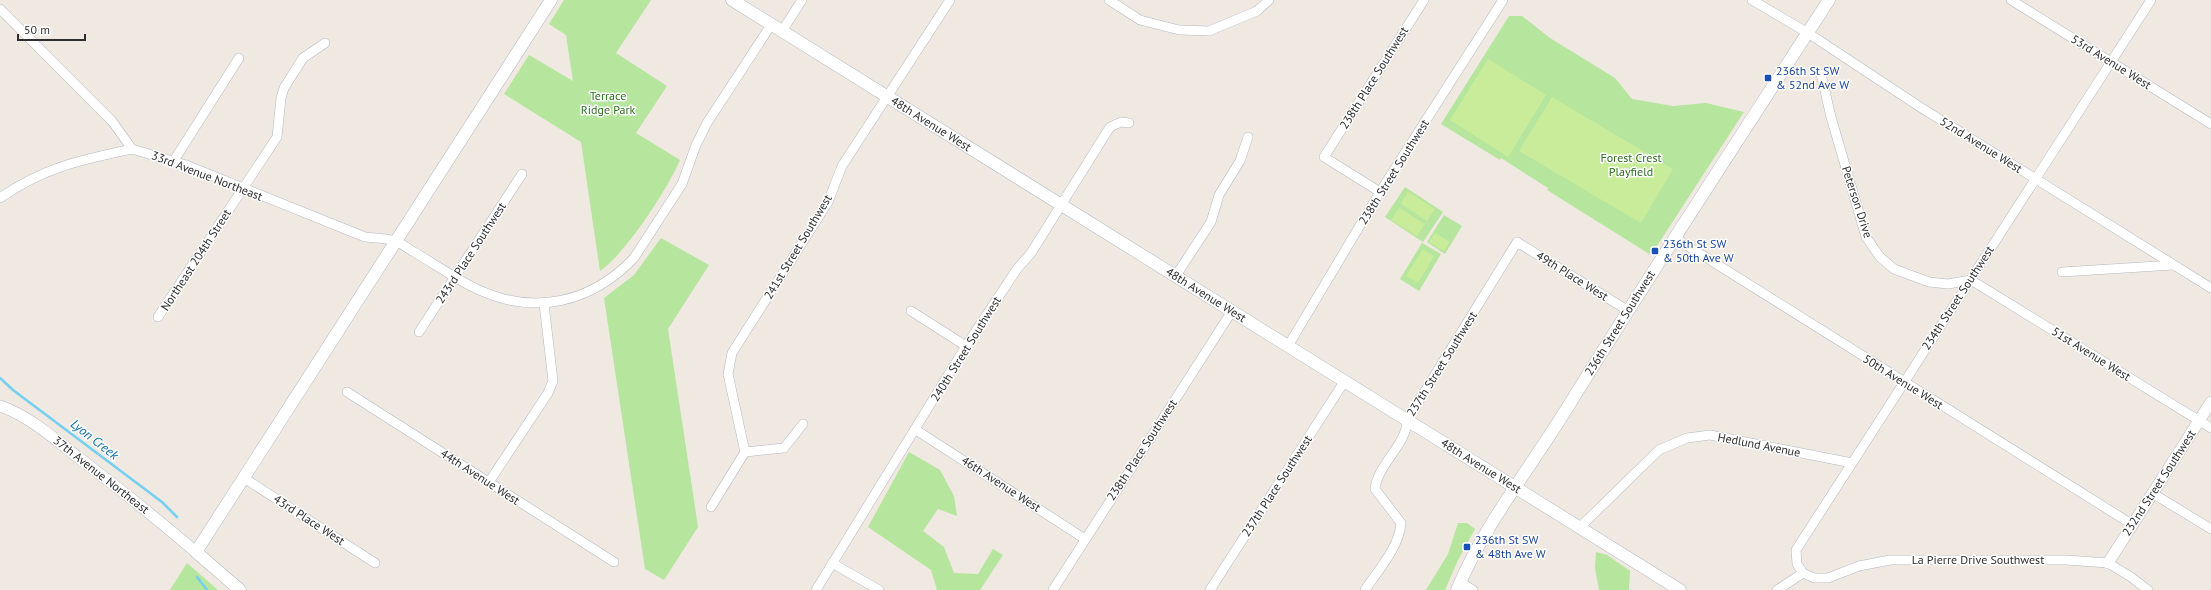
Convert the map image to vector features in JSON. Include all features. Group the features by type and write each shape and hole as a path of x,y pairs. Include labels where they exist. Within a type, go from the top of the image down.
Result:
{"main road":[{"path":"240,590 196,552 551,0"},
{"name":"48th Avenue West","path":"732,0 1680,590"},
{"name":"236th Street Southwest","path":"1458,586 1480,543 1628,310 1829,0"}],"street":[{"path":"395,241 475,288 494,297 544,304 572,298 599,287 624,268 634,258 682,184 696,145 707,123 776,28 802,0"},
{"name":"241st Street Southwest","path":"745,452 728,374 732,354 828,202 842,166 950,0"},
{"path":"1109,0 1140,20 1179,30 1210,31 1257,11 1269,0"},
{"name":"238th Place Southwest","path":"1380,192 1324,157 1424,0"},
{"name":"238th Street Southwest","path":"1288,346 1380,192 1503,0"},
{"name":"52nd Avenue West","path":"1752,0 1808,33 2035,179 2211,288"},
{"name":"53rd Avenue West","path":"2011,0 2211,124"},
{"name":"234th Street Southwest","path":"1803,573 1797,564 1796,550 1903,382 1971,280 2151,0"},
{"path":"0,9 112,121 132,149 62,165 21,183 0,198"},
{"name":"Northeast 204th Street","path":"158,317 277,137 281,98 284,88 303,58 325,43"},
{"path":"173,162 239,58"},
{"name":"Peterson Drive","path":"1821,74 1831,117 1866,237 1880,257 1894,269 1929,282 1948,284 1971,280"},
{"name":"240th Street Southwest","path":"816,590 916,430 966,346 1017,268 1031,253 1110,127 1121,122 1128,123"},
{"path":"1176,277 1211,222 1219,195 1240,161 1248,137"},
{"name":"33rd Avenue Northeast","path":"132,149 173,162 365,237 395,241"},
{"name":"243rd Place Southwest","path":"418,332 522,174"},
{"name":"50th Avenue West","path":"1675,238 1903,382 2133,524"},
{"name":"49th Place West","path":"1517,242 1628,310"},
{"name":"237th Street Southwest","path":"1365,590 1397,541 1401,523 1375,489 1376,479 1407,431 1407,420 1517,242"},
{"path":"2062,272 2173,265"},
{"name":"51st Avenue West","path":"1971,280 2211,428"},
{"path":"489,482 548,393 553,381 544,304"},
{"path":"911,311 966,346"},
{"name":"238th Place Southwest","path":"1053,590 1232,311"},
{"name":"237th Place Southwest","path":"1210,590 1344,382"},
{"name":"44th Avenue West","path":"346,392 614,562"},
{"name":"232nd Street Southwest","path":"2108,563 2211,402"},
{"name":"37th Avenue Northeast","path":"0,406 10,409 58,442 196,552"},
{"path":"711,507 745,452 784,448 803,424"},
{"name":"46th Avenue West","path":"916,430 1085,539"},
{"name":"Hedlund Avenue","path":"1579,528 1659,450 1687,438 1710,435 1852,463"},
{"name":"43rd Place West","path":"244,478 375,563"},
{"path":"2152,493 2211,529"},
{"name":"La Pierre Drive Southwest","path":"1803,573 1814,578 1828,578 1860,566 1890,560 2066,560 2108,563 2131,576 2148,590"},
{"path":"832,563 879,590"},
{"path":"1777,590 1803,573"},
{"path":"1458,586 1473,590"}],"green space":[{"name":"Terrace Ridge Park","path":"564,0 651,0 616,53 667,86 636,133 680,160 666,187 645,220 622,250 600,271 581,142 504,94 529,55 573,81 566,35 549,24"},
{"name":"Forest Crest Playfield","path":"1509,16 1522,16 1550,38 1615,78 1632,99 1673,106 1706,103 1744,112 1651,255 1547,190 1548,188 1501,158 1500,160 1441,124"},
{"path":"1488,59 1546,95 1508,157 1450,120"},
{"path":"1552,97 1673,169 1641,223 1519,151"},
{"path":"1405,187 1443,212 1423,242 1385,217"},
{"path":"1408,192 1435,209 1427,221 1401,204"},
{"path":"1399,208 1425,224 1417,236 1391,220"},
{"path":"1444,215 1462,226 1445,254 1427,242"},
{"path":"1435,233 1450,242 1444,251 1429,242"},
{"path":"661,238 709,265 668,329 698,527 664,580 645,569 604,298 634,275"},
{"path":"1422,243 1441,254 1419,291 1400,279"},
{"path":"1423,249 1434,256 1418,283 1406,276"},
{"path":"909,452 940,470 954,496 957,516 938,509 923,531 944,547 954,573 978,574 993,549 1003,555 980,590 937,590 931,570 868,527"},
{"path":"1458,523 1467,523 1475,529 1458,560 1445,590 1426,590 1448,554"},
{"path":"1596,552 1607,555 1630,571 1629,590 1599,590 1595,568"},
{"path":"187,563 218,590 170,590"}],"waterway":[{"name":"Lyon Creek","path":"0,378 13,390 162,502 177,517"},
{"name":"Lyon Creek","path":"197,577 207,590"}],"place":[{"name":"236th St SW & 52nd Ave W","path":"1768,78"},
{"name":"236th St SW & 50th Ave W","path":"1655,251"},
{"name":"236th St SW & 48th Ave W","path":"1467,547"}]}
